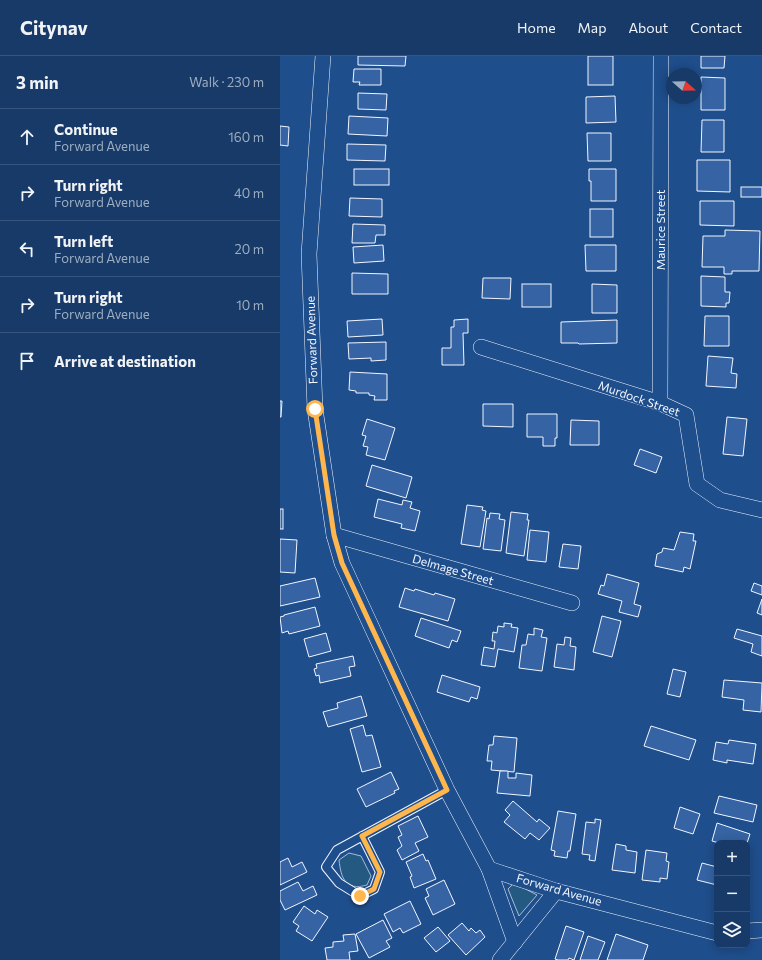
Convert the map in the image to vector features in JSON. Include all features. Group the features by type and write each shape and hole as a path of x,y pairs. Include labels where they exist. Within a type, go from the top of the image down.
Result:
{"street":[{"name":"Forward Avenue","path":"323,56 309,254 315,409 334,535 342,563 447,790 489,869 556,891 714,931"},
{"name":"Maurice Street","path":"660,403 661,56"},
{"name":"Murdock Street","path":"481,348 660,403 686,415 697,484 720,500 762,510"},
{"name":"Delmage Street","path":"334,535 572,603"},
{"path":"489,869 515,942"},
{"path":"500,960 556,891"},
{"path":"750,931 762,930"}],"lane":[{"path":"362,836 380,872 374,889 360,896 339,883 326,867 337,850 362,836 447,790"}],"shaded area":[{"path":"349,853 361,856 371,876 367,885 349,885 343,878 339,860"},
{"path":"514,883 537,895 519,916 508,889"}],"building":[{"path":"358,56 406,56 405,66 358,65"},
{"path":"588,56 613,56 613,85 588,85"},
{"path":"701,56 725,56 724,68 701,68"},
{"path":"354,69 381,69 381,85 359,85 360,82 353,82"},
{"path":"702,77 725,78 725,110 701,110"},
{"path":"358,93 387,94 386,110 358,109"},
{"path":"615,96 616,122 586,123 586,97"},
{"path":"349,116 388,118 387,136 348,134"},
{"path":"702,120 724,120 724,152 701,152"},
{"path":"280,126 289,127 288,146 280,145"},
{"path":"587,133 611,133 611,161 588,161"},
{"path":"347,144 386,145 385,161 347,160"},
{"path":"697,160 730,160 730,192 697,191"},
{"path":"354,169 389,169 389,185 354,185"},
{"path":"589,169 616,169 616,201 591,201 591,181 589,181"},
{"path":"741,187 762,187 762,197 741,197"},
{"path":"350,198 382,199 382,217 349,216"},
{"path":"700,201 734,201 734,226 700,225"},
{"path":"590,209 613,209 613,237 590,237"},
{"path":"353,224 385,225 385,235 376,235 375,243 352,243"},
{"path":"725,230 760,231 759,271 732,271 732,274 724,274 724,267 702,267 703,236 725,236"},
{"path":"383,245 384,261 354,263 353,247"},
{"path":"585,245 616,245 616,271 586,271"},
{"path":"352,273 388,274 388,294 352,294"},
{"path":"701,276 725,277 725,292 730,292 729,303 726,303 726,307 701,306"},
{"path":"483,278 511,278 510,299 482,298"},
{"path":"522,284 551,284 551,307 522,307"},
{"path":"592,284 617,285 617,313 592,313"},
{"path":"705,316 729,316 729,346 704,346"},
{"path":"382,319 383,335 348,337 347,321"},
{"path":"468,319 468,333 463,333 464,365 442,365 442,348 451,348 451,327 454,327 454,320"},
{"path":"617,320 617,343 561,343 561,322"},
{"path":"386,342 386,360 371,361 371,358 349,359 348,343"},
{"path":"708,356 733,358 731,373 737,374 736,388 706,386"},
{"path":"350,372 387,374 387,400 374,400 375,396 369,395 369,393 356,393 356,391 349,390"},
{"path":"280,401 282,401 281,417 280,417"},
{"path":"483,404 513,404 513,427 483,426"},
{"path":"527,414 557,414 557,438 555,438 555,446 543,446 543,437 527,437"},
{"path":"727,417 747,419 743,456 723,454"},
{"path":"367,419 395,428 385,460 366,455 368,447 363,446 366,436 362,435"},
{"path":"571,420 599,421 599,445 570,445"},
{"path":"640,449 662,457 656,473 634,465"},
{"path":"372,465 412,477 406,498 366,486"},
{"path":"378,499 402,505 403,500 412,502 410,508 420,511 415,531 401,528 402,524 374,517"},
{"path":"467,505 483,507 482,510 486,511 480,547 461,544"},
{"path":"280,509 283,509 283,529 280,529"},
{"path":"511,512 528,514 527,520 529,520 524,556 506,553"},
{"path":"490,513 500,514 499,519 505,520 501,551 483,549 487,518 489,519"},
{"path":"530,530 549,532 546,562 527,560"},
{"path":"680,532 694,534 693,541 696,541 690,569 684,567 683,572 655,566 657,554 662,552 663,548 674,550"},
{"path":"280,539 297,540 295,573 280,572"},
{"path":"563,544 581,546 578,569 559,567"},
{"path":"607,574 639,583 634,604 641,606 638,617 619,612 622,601 598,594 601,585 604,586"},
{"path":"315,578 320,597 280,606 280,586"},
{"path":"754,583 762,586 762,595 751,591"},
{"path":"405,588 414,591 415,589 434,595 435,593 455,599 448,621 399,607"},
{"path":"762,599 762,615 757,613"},
{"path":"315,607 320,626 289,634 288,631 282,633 280,617"},
{"path":"602,616 621,621 612,657 593,652"},
{"path":"421,618 461,631 457,642 452,640 449,648 415,636"},
{"path":"504,623 512,624 511,627 518,628 514,652 498,649 495,667 481,665 484,647 494,649 495,641 492,641 493,632 497,633 498,626 504,627"},
{"path":"534,628 543,630 541,637 547,638 542,671 519,668 522,645 526,645 528,634 534,635"},
{"path":"737,629 762,636 762,656 751,652 753,644 734,638"},
{"path":"326,633 331,651 309,657 304,639"},
{"path":"565,637 571,638 570,646 576,647 574,670 554,667 557,644 564,645"},
{"path":"353,656 355,666 349,667 351,676 320,683 319,675 316,676 314,669 317,668 316,664"},
{"path":"673,669 686,672 680,697 667,694"},
{"path":"442,675 480,687 477,699 471,697 469,702 437,692"},
{"path":"724,680 762,683 761,712 743,710 744,700 722,697"},
{"path":"361,696 367,716 328,727 323,712 338,708 337,703"},
{"path":"363,725 366,736 372,735 381,767 362,772 350,729"},
{"path":"651,726 696,740 689,760 644,746"},
{"path":"494,736 517,738 514,772 491,770 492,761 487,761 489,745 493,745"},
{"path":"729,740 756,744 753,764 727,760 727,763 713,760 716,742 728,744"},
{"path":"500,771 508,771 508,778 516,778 516,773 532,775 530,796 497,793"},
{"path":"391,772 399,789 394,791 395,793 366,807 357,789"},
{"path":"719,796 757,805 753,822 714,813"},
{"path":"513,801 537,822 539,819 550,828 539,840 530,833 525,839 504,822 510,815 505,810"},
{"path":"680,807 700,814 693,834 674,828"},
{"path":"558,811 576,814 570,851 568,851 567,858 554,856 555,851 551,850"},
{"path":"418,816 428,837 415,843 419,851 402,860 397,850 402,846 398,837 402,835 398,826"},
{"path":"595,819 601,820 595,861 589,860 590,855 582,854 586,822 595,823"},
{"path":"717,823 750,834 748,840 712,841"},
{"path":"616,844 626,846 626,850 637,852 635,873 612,870"},
{"path":"646,850 667,853 666,861 669,862 667,879 660,878 660,882 642,880"},
{"path":"423,854 426,861 428,860 436,879 414,888 410,877 412,876 406,862"},
{"path":"288,858 292,867 302,862 307,872 280,885 280,862"},
{"path":"702,863 714,866 714,884 697,880"},
{"path":"444,880 455,904 433,915 425,898 429,896 426,889"},
{"path":"298,882 303,891 313,886 317,895 285,910 280,900 280,891"},
{"path":"410,901 421,924 403,933 400,928 393,932 384,914"},
{"path":"304,906 315,914 317,910 328,917 312,941 296,931 299,926 293,922"},
{"path":"383,920 392,938 386,941 390,947 369,958 356,934"},
{"path":"462,923 469,931 471,928 476,933 480,930 485,937 466,955 448,935"},
{"path":"566,926 584,932 574,960 569,958 568,960 558,960 555,959"},
{"path":"438,927 450,941 436,952 424,938"},
{"path":"355,934 358,951 349,952 350,960 327,960 325,948 333,947 333,942 344,941 343,935"},
{"path":"616,934 648,945 643,960 607,960"},
{"path":"588,936 605,942 598,960 580,960"}],"route":[{"path":"315,409 334,535 342,563 447,790 362,836 380,872 374,889 360,896"}]}
